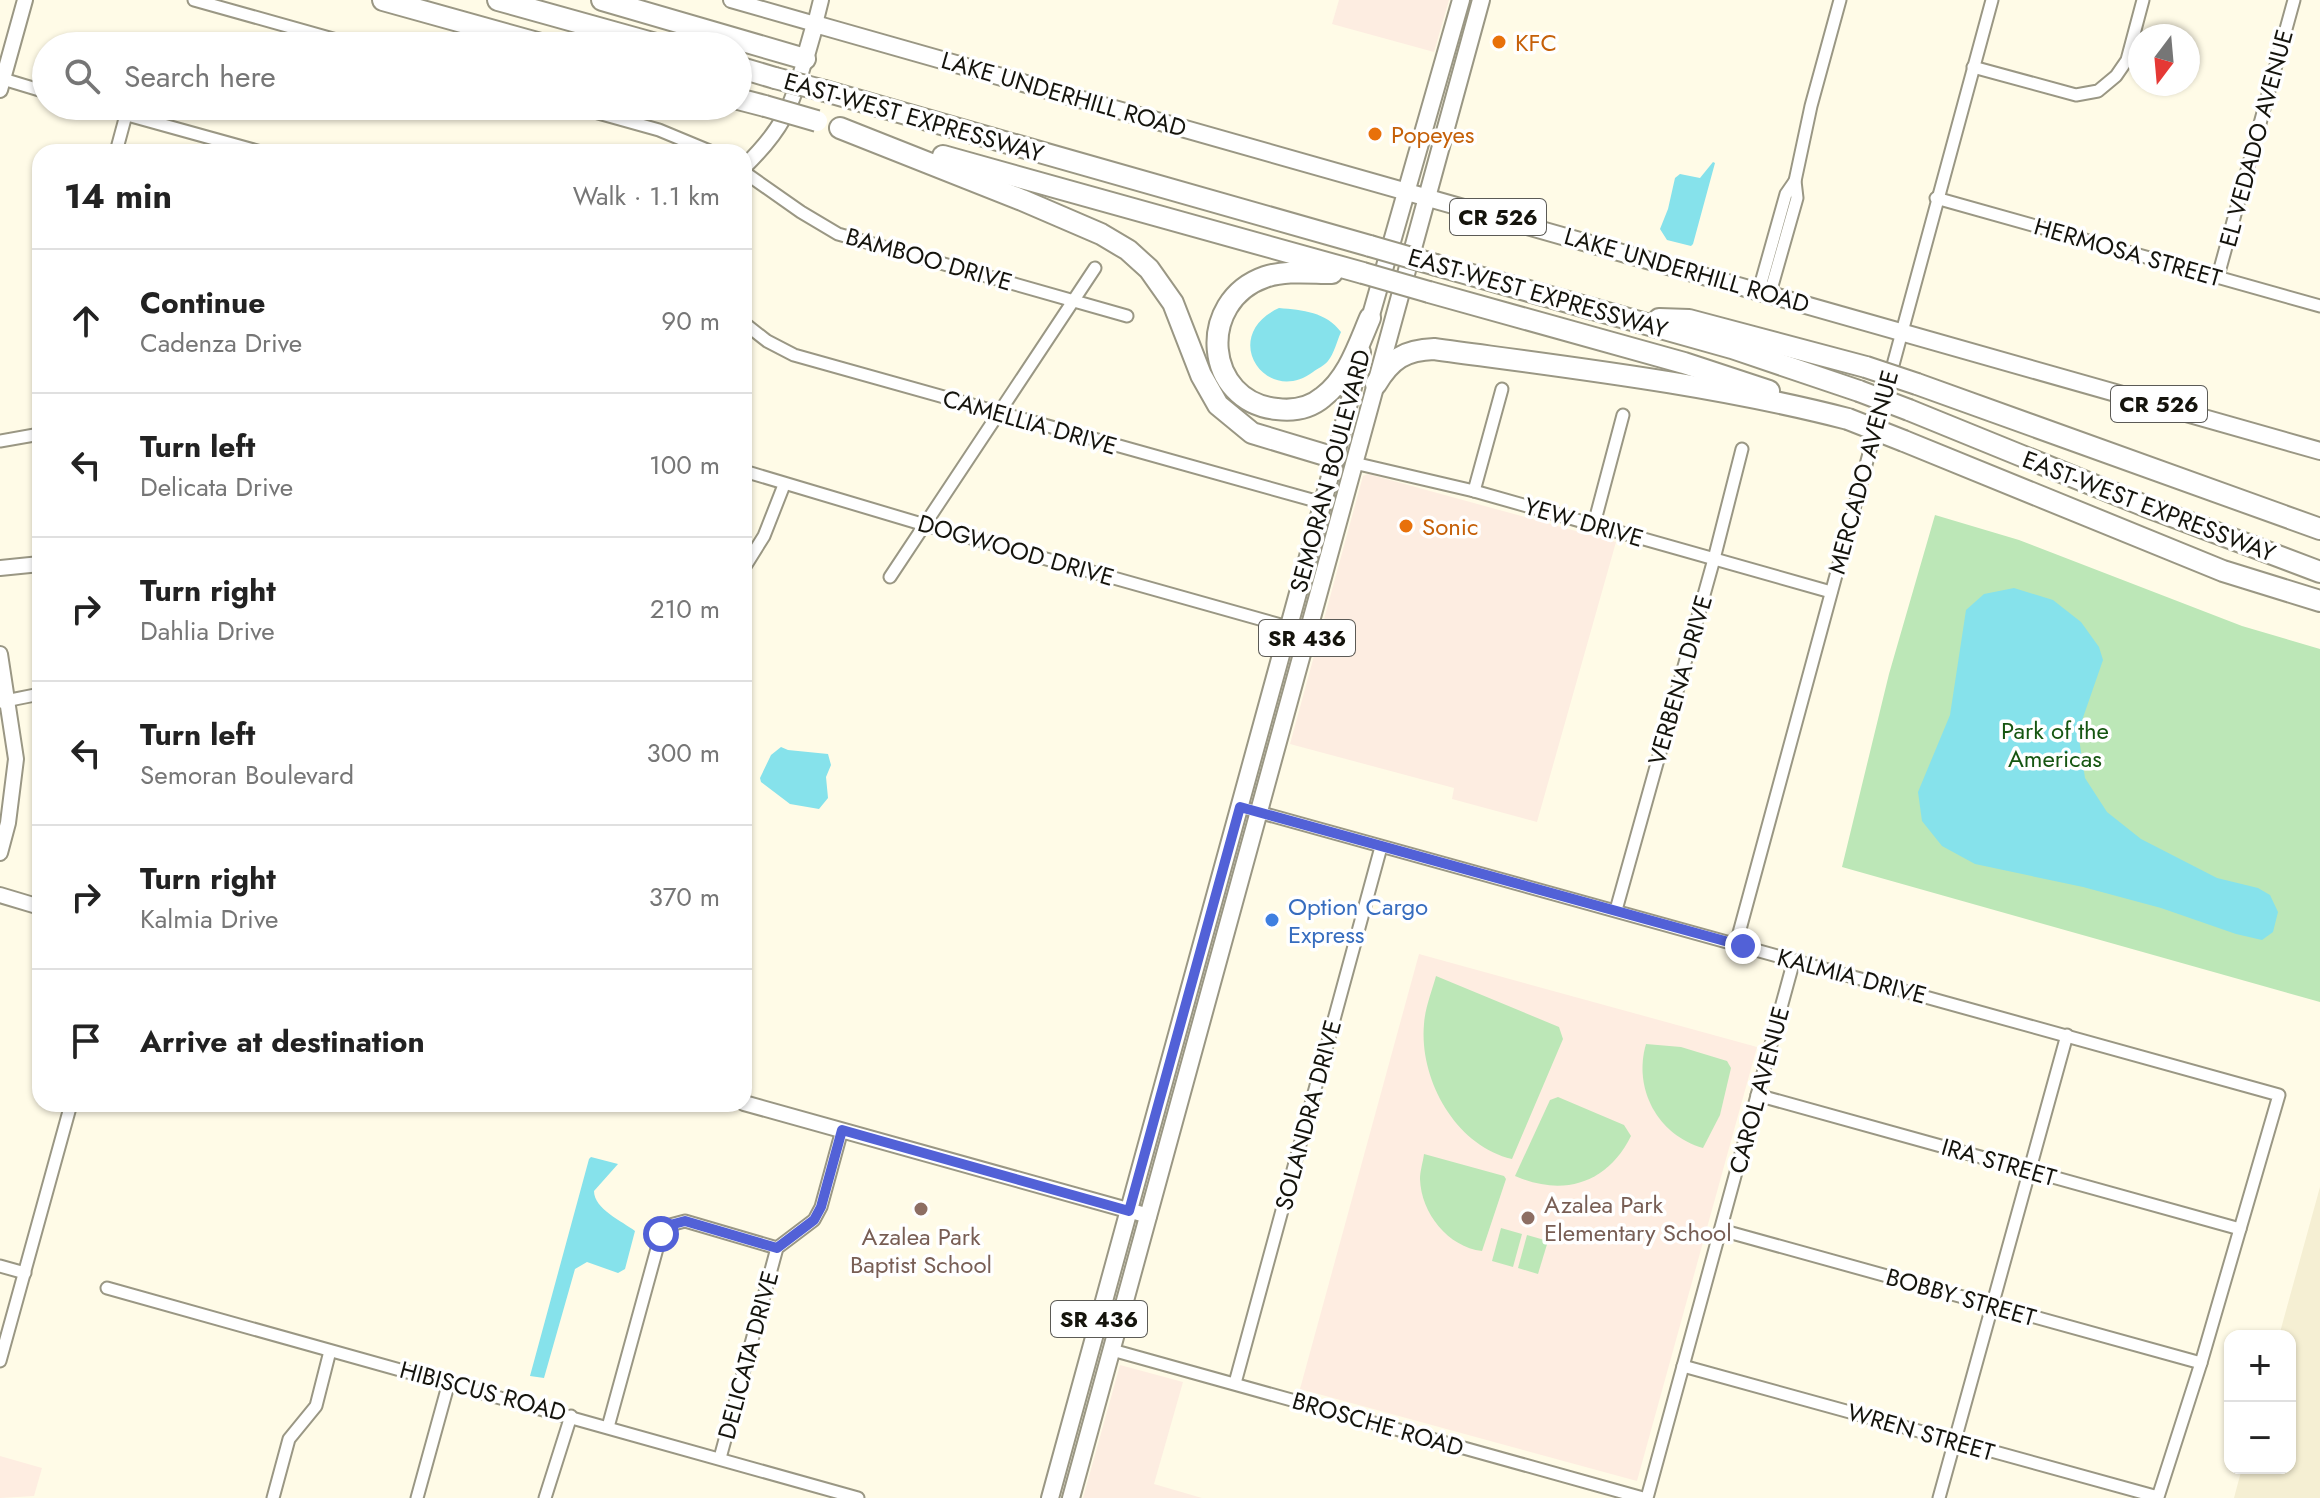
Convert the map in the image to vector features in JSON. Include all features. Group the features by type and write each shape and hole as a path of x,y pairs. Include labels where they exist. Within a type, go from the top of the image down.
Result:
{"highway":[{"path":"383,0 498,32"},
{"path":"498,0 613,32"},
{"path":"602,0 712,32"},
{"path":"752,44 805,59"},
{"name":"EAST-WEST EXPRESSWAY","path":"752,71 1776,362 1909,410 2158,512 2320,572"},
{"name":"EAST-WEST EXPRESSWAY","path":"752,103 1697,367 1848,419 2223,571 2320,601"},
{"path":"840,128 1022,200 1101,234 1128,250 1149,269 1168,295 1201,375 1218,405 1252,433 1345,461"},
{"path":"1363,273 1288,272 1248,285 1232,298 1223,313 1217,335 1218,357 1224,374 1236,390 1253,402 1288,410 1307,406 1322,398 1338,382 1370,318"},
{"path":"1631,319 1689,320 1866,367 2320,529"},
{"path":"1376,384 1386,368 1402,354 1418,349 1434,349 1655,380 1800,406 1848,419"}],"main road":[{"name":"SEMORAN BOULEVARD","path":"1071,1498 1259,813 1345,461 1370,318 1461,0"},
{"name":"SEMORAN BOULEVARD","path":"1050,1498 1323,503 1345,461 1376,384 1481,0"},
{"path":"805,59 815,24"},
{"name":"LAKE UNDERHILL ROAD","path":"815,24 2320,451"}],"street":[{"path":"25,0 1,85 32,90"},
{"path":"194,0 308,32"},
{"name":"LAKE UNDERHILL ROAD","path":"731,0 815,24"},
{"path":"815,24 821,0"},
{"path":"1764,292 1797,198 1795,181 1811,106 1840,0"},
{"name":"MERCADO AVENUE","path":"1736,944 1992,0"},
{"path":"1973,67 2076,95 2098,91 2116,76 2127,60 2143,0"},
{"name":"EL VEDADO AVENUE","path":"2218,276 2294,0"},
{"path":"752,161 785,119 805,59"},
{"path":"118,144 125,120"},
{"path":"144,120 228,144"},
{"path":"623,120 693,144"},
{"name":"BAMBOO DRIVE","path":"752,176 801,212 838,234 1127,316"},
{"name":"HERMOSA STREET","path":"1936,198 2320,306"},
{"path":"890,577 1095,268"},
{"name":"CAMELLIA DRIVE","path":"752,329 794,355 1323,503"},
{"path":"1474,491 1502,389"},
{"path":"1594,524 1623,415"},
{"path":"0,441 32,435"},
{"name":"VERBENA DRIVE","path":"1616,910 1742,449"},
{"name":"YEW DRIVE","path":"1345,461 1474,491 1831,592"},
{"name":"DOGWOOD DRIVE","path":"752,474 1288,627"},
{"path":"752,555 764,536 784,485"},
{"path":"0,576 7,569 32,565"},
{"path":"0,654 4,701 16,759 8,823 0,853"},
{"path":"4,701 32,696"},
{"name":"KALMIA DRIVE","path":"1240,807 2279,1095 2240,1229"},
{"name":"SOLANDRA DRIVE","path":"1235,1383 1381,847"},
{"path":"0,895 32,905"},
{"name":"CAROL AVENUE","path":"1645,1498 1794,960"},
{"path":"1939,1498 2067,1035"},
{"name":"IRA STREET","path":"1757,1095 2240,1229"},
{"path":"752,1105 1149,1216"},
{"path":"0,1361 69,1112"},
{"name":"DELICATA DRIVE","path":"720,1458 777,1248 814,1220 821,1207 842,1130"},
{"path":"608,1427 661,1234 670,1225 685,1221 777,1248"},
{"path":"2158,1497 2240,1229"},
{"name":"BOBBY STREET","path":"1721,1230 2201,1363"},
{"path":"0,1266 25,1273"},
{"name":"HIBISCUS ROAD","path":"107,1288 720,1458 840,1496 858,1498"},
{"name":"BROSCHE ROAD","path":"1112,1350 1645,1498"},
{"path":"273,1498 289,1439 316,1406 330,1351"},
{"name":"WREN STREET","path":"1683,1366 2158,1497"},
{"path":"417,1498 449,1382"},
{"path":"545,1498 571,1416"}],"shaded area":[{"path":"1339,0 1449,0 1434,52 1332,24"},
{"path":"1368,474 1616,542 1537,822 1452,799 1454,788 1290,744 1363,476"},
{"name":"Azalea Park Elementary School","path":"1419,954 1757,1047 1637,1481 1300,1389"},
{"path":"2320,1187 2320,1498 2234,1498 2240,1474 2296,1474 2296,1330 2281,1330"},
{"path":"1120,1365 1183,1382 1154,1484 1202,1498 1083,1498"},
{"path":"0,1456 42,1468 34,1496 0,1498"}],"green space":[{"name":"Park of the Americas","path":"1935,515 2019,540 2242,626 2320,649 2320,1002 1842,867 1889,674"},
{"path":"1436,976 1559,1027 1563,1039 1512,1159 1492,1152 1474,1140 1445,1108 1435,1088 1424,1045 1424,1024"},
{"path":"1646,1044 1681,1047 1727,1061 1731,1068 1720,1115 1703,1148 1673,1132 1652,1108 1643,1077"},
{"path":"1558,1097 1624,1125 1631,1136 1610,1165 1582,1182 1550,1185 1515,1176 1550,1100"},
{"path":"1424,1154 1506,1179 1482,1251 1458,1243 1431,1216 1420,1179"},
{"path":"1501,1228 1522,1234 1513,1267 1492,1261"},
{"path":"1527,1235 1548,1241 1538,1274 1518,1268"}],"water":[{"path":"1713,162 1693,244 1667,240 1660,229 1675,178 1680,174 1700,178"},
{"path":"1279,308 1321,316 1341,332 1327,362 1296,380 1279,381 1266,375 1256,364 1251,350 1252,335 1261,320"},
{"path":"2014,588 2053,600 2081,622 2099,647 2103,660 2078,732 2085,778 2107,812 2141,839 2217,878 2258,888 2270,895 2278,912 2273,932 2262,940 2083,887 1975,864 1942,846 1922,821 1918,792 1950,715 1966,610 1984,594"},
{"path":"781,747 828,754 831,765 826,777 828,798 819,809 790,804 761,782 771,755"},
{"path":"589,1159 618,1164 594,1191 604,1209 635,1231 625,1269 618,1273 587,1262 575,1269 544,1378 530,1376"}],"place":[{"name":"KFC","path":"1499,42"},
{"name":"Popeyes","path":"1375,134"},
{"name":"Sonic","path":"1406,526"},
{"name":"Option Cargo Express","path":"1272,920"},
{"name":"Azalea Park Baptist School","path":"921,1209"},
{"name":"Azalea Park Elementary School","path":"1528,1218"}],"route":[{"path":"661,1234 670,1225 685,1221 777,1248 814,1220 821,1207 842,1130 1129,1211 1240,807 1743,946"}]}
